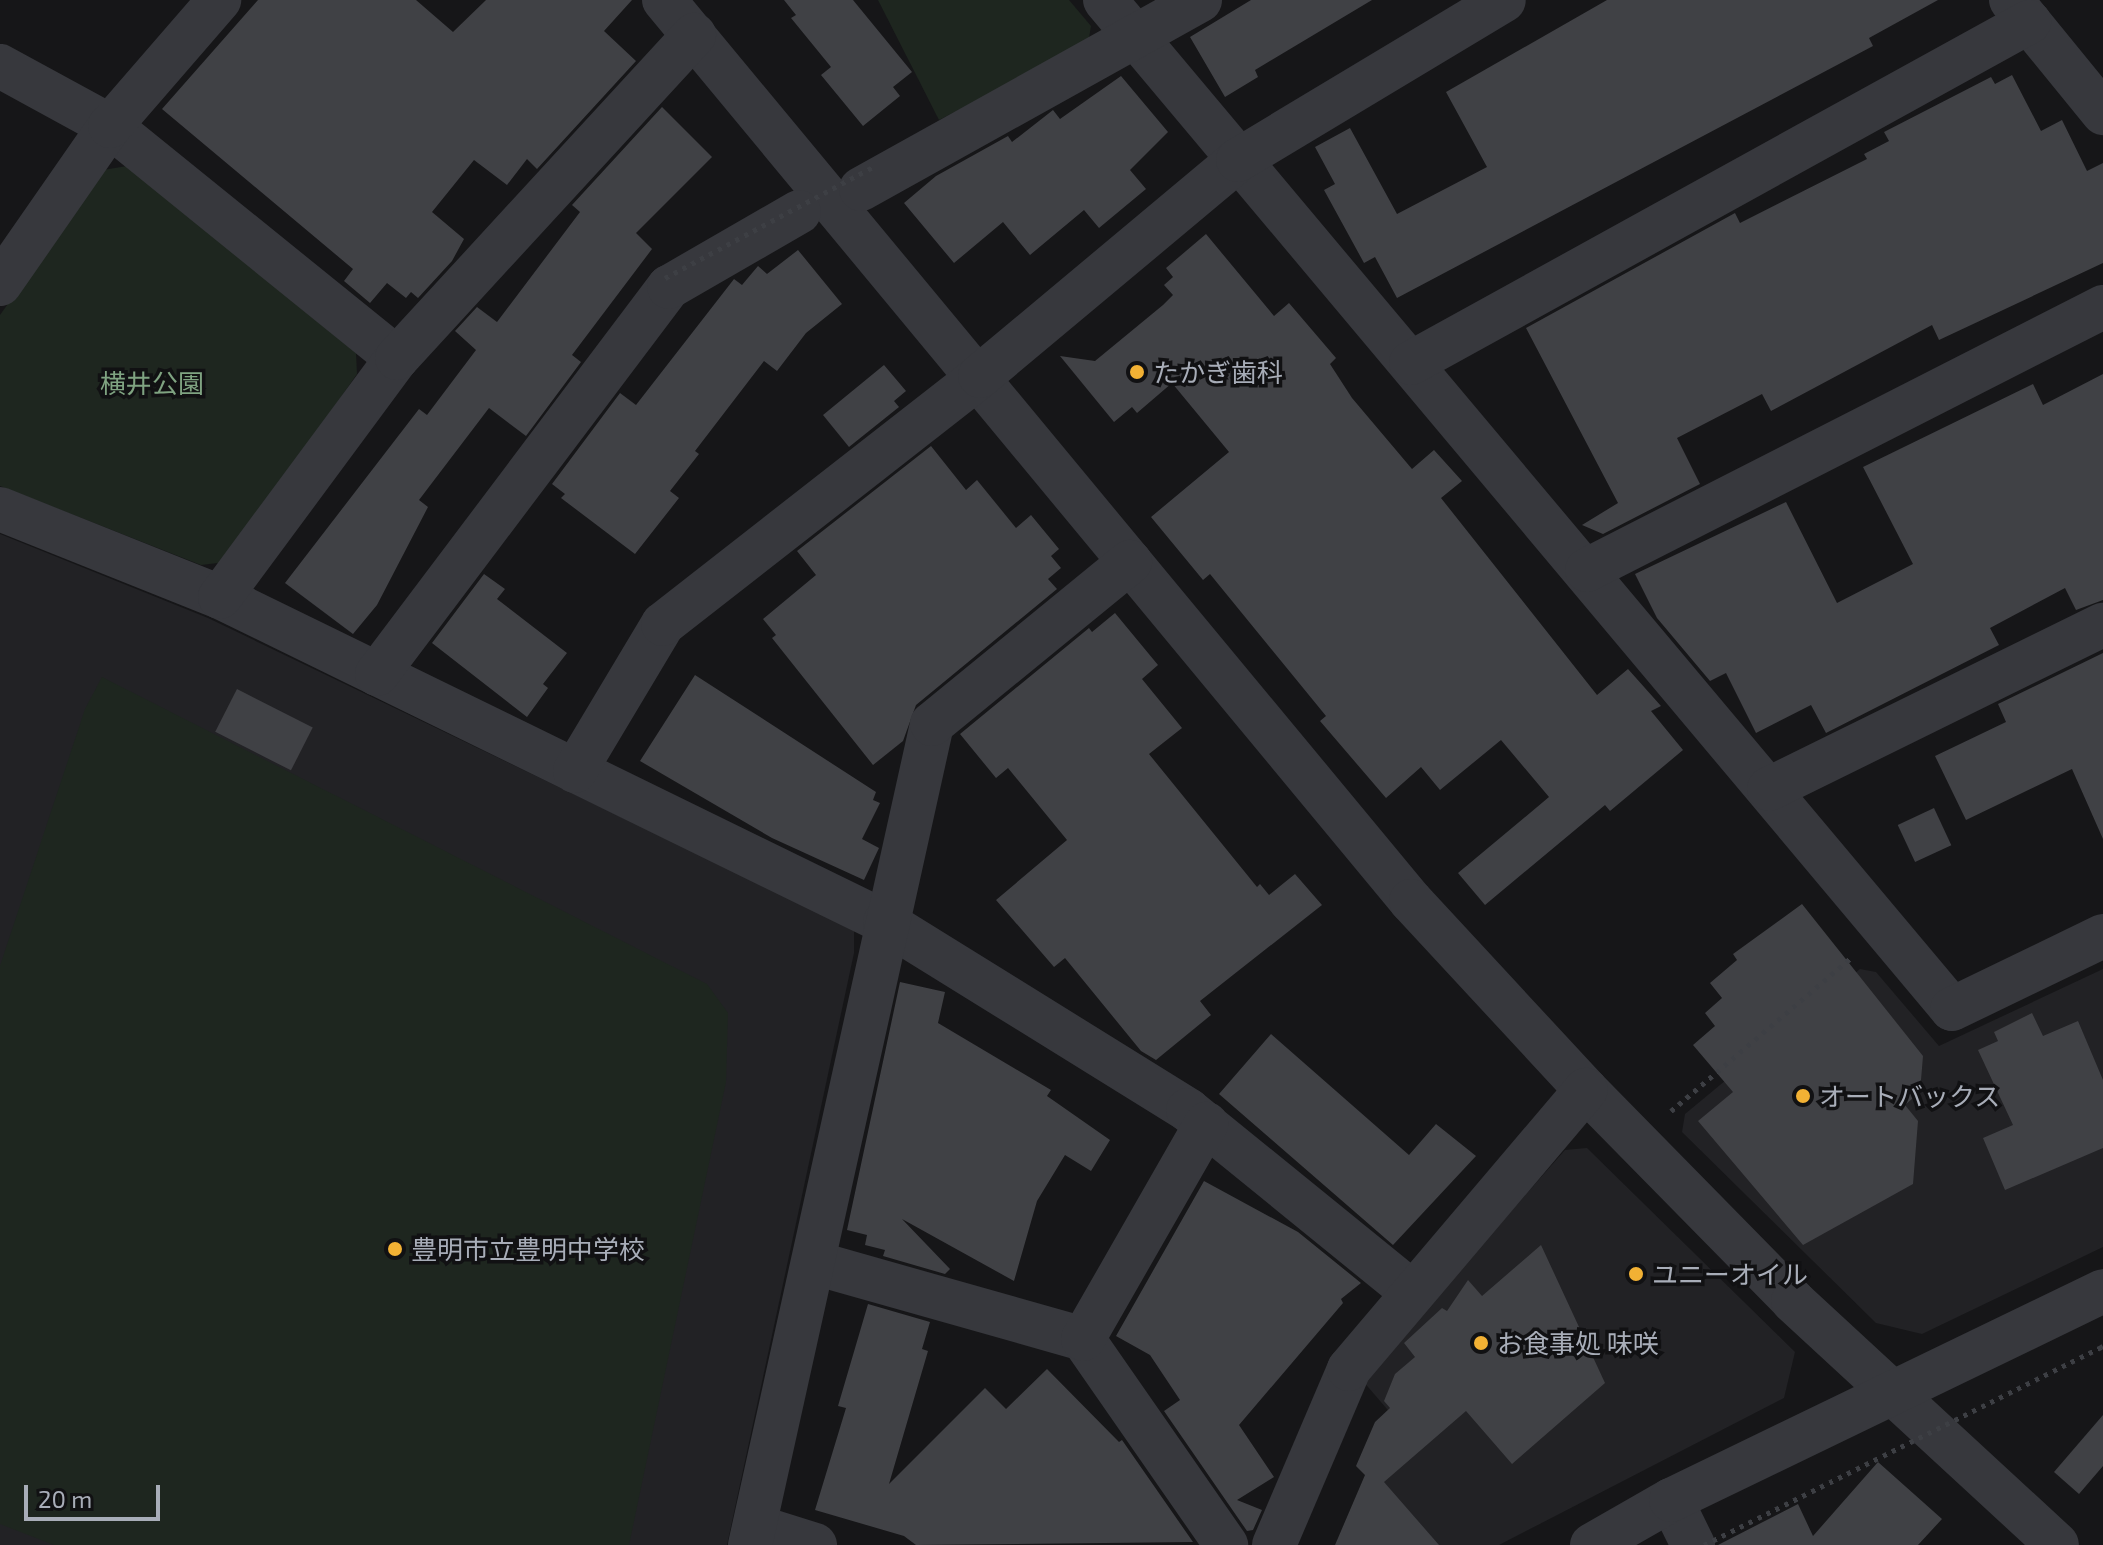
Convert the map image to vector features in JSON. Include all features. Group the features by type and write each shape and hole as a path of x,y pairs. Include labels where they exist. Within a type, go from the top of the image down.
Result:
{"street":[{"path":"0,284 110,126 219,0"},
{"path":"664,0 980,376 1411,901 1586,1090 1890,1393 2057,1545"},
{"path":"1105,0 1587,570 1952,1009 2103,936"},
{"path":"868,178 1137,38 1200,0"},
{"path":"575,771 663,624 980,376 1238,160 1504,0"},
{"path":"1411,363 2020,11 2103,113"},
{"path":"220,597 397,358 694,35"},
{"path":"0,66 110,126 397,358"},
{"path":"377,674 669,287 799,212"},
{"path":"1587,570 2103,307"},
{"path":"0,509 220,597 885,922 1206,1124 1413,1293"},
{"path":"815,1545 752,1536 815,1263 885,922 932,724 1130,562"},
{"path":"1769,789 2103,625"},
{"path":"1274,1545 1349,1369 1586,1090"},
{"path":"1083,1339 1206,1124"},
{"path":"815,1263 1083,1339 1226,1545"},
{"path":"1592,1545 1671,1500 2103,1291"},
{"path":"1671,1500 1693,1545"}],"path":[{"path":"665,278 868,178"},
{"path":"1661,1120 1886,929"},
{"path":"1704,1545 2102,1346"}],"shaded area":[{"name":"豊明市立豊明中学校","path":"0,534 208,618 854,929 854,953 727,1545 0,1545"},
{"path":"1860,969 1876,972 1939,1046 2103,969 2103,1247 1922,1334 1876,1323 1682,1132 1685,1114"},
{"path":"1587,1148 1795,1352 1784,1398 1499,1545 1403,1545 1362,1495 1418,1445 1362,1380 1565,1150"}],"green space":[{"path":"878,0 1069,0 1091,26 1088,44 939,120"},
{"name":"横井公園","path":"127,166 356,353 357,374 226,562 201,565 0,486 0,315 103,170"},
{"name":"豊明市立豊明中学校","path":"102,677 707,984 728,1013 726,1082 629,1545 54,1545 0,1524 0,966 85,709"}],"building":[{"path":"258,0 416,0 453,32 486,0 632,0 604,31 636,61 537,169 527,159 507,185 474,160 432,212 464,239 452,261 418,298 411,292 406,298 387,283 370,303 344,281 353,269 162,109"},
{"path":"784,0 853,0 912,72 893,87 900,96 863,126 821,75 831,67 791,18 796,15"},
{"path":"1251,0 1372,0 1255,70 1258,77 1225,97 1190,37"},
{"path":"1607,0 1938,0 1869,38 1873,46 1397,298 1375,257 1364,263 1324,190 1335,184 1315,147 1350,128 1397,214 1487,167 1446,92"},
{"path":"2012,75 2041,131 2062,120 2087,171 2103,163 2103,263 1939,340 1932,325 1771,411 1762,394 1677,438 1700,484 1603,534 1582,525 1618,503 1526,328 1735,213 1740,223 1867,159 1864,154 1889,141 1884,132 1991,77 1995,84"},
{"path":"1121,76 1168,132 1130,170 1146,189 1099,228 1084,210 1030,255 1003,222 954,263 904,203 936,176 1008,136 1012,142 1053,110 1060,119"},
{"path":"662,107 712,157 636,233 652,249 572,355 581,362 526,436 489,408 419,500 428,507 377,605 353,634 285,583 419,409 427,415 476,350 455,331 477,307 497,322 580,212 572,205"},
{"path":"1206,234 1274,316 1289,303 1336,358 1330,364 1352,398 1412,469 1434,450 1462,481 1441,498 1597,695 1628,669 1661,706 1651,711 1683,750 1610,811 1605,805 1485,905 1458,873 1549,797 1501,740 1440,790 1421,767 1386,798 1320,721 1326,716 1210,574 1203,580 1151,517 1229,452 1172,383 1137,413 1132,407 1114,422 1060,356 1095,361 1163,305 1173,295 1164,285 1173,277 1166,268"},
{"path":"798,250 842,304 806,333 777,371 764,361 695,451 699,454 670,491 679,498 635,554 561,498 565,494 552,484 620,393 636,405 734,279 742,285 758,266 767,274"},
{"path":"884,365 906,391 894,401 899,407 849,447 823,415"},
{"path":"2103,374 2103,600 2076,610 2065,588 1990,628 1999,645 1826,733 1811,705 1756,733 1726,673 1710,681 1657,618 1635,574 1786,502 1837,603 1913,564 1863,467 2033,384 2043,405"},
{"path":"931,446 966,490 977,480 1016,528 1031,515 1059,549 1051,556 1061,568 1048,579 1057,589 916,705 903,741 873,765 772,638 776,635 763,619 816,575 797,551"},
{"path":"484,574 505,589 497,599 567,653 543,684 548,688 527,717 432,643"},
{"path":"1115,613 1158,665 1142,679 1182,728 1149,754 1257,887 1260,884 1269,895 1295,874 1322,905 1200,1001 1211,1015 1156,1060 1141,1051 1065,958 1054,967 996,900 1067,840 1008,768 996,778 960,734 1089,628 1092,632"},
{"path":"2103,653 2103,839 2072,769 1966,820 1935,756 2006,722 1998,704"},
{"path":"695,675 876,792 873,800 880,803 862,839 879,848 864,880 772,838 640,761"},
{"path":"237,689 313,728 291,770 215,732"},
{"path":"1934,808 1951,845 1915,862 1898,825"},
{"path":"1802,904 1923,1056 1920,1092 1905,1105 1918,1121 1913,1184 1803,1245 1698,1121 1733,1092 1693,1045 1715,1026 1705,1013 1722,998 1710,983 1737,960 1733,954"},
{"path":"900,982 945,992 938,1023 1051,1090 1047,1096 1110,1140 1091,1171 1065,1155 1037,1201 1014,1281 902,1219 950,1269 945,1274 883,1256 885,1250 865,1245 867,1235 847,1230"},
{"path":"2032,1013 2043,1036 2078,1021 2103,1080 2103,1148 2005,1190 1983,1138 2013,1125 1978,1050 1998,1041 1994,1032"},
{"path":"1271,1034 1409,1155 1436,1124 1476,1156 1393,1245 1219,1094"},
{"path":"1204,1181 1298,1232 1361,1283 1341,1299 1343,1303 1239,1425 1274,1477 1237,1500 1262,1510 1253,1530 1247,1531 1164,1411 1180,1400 1150,1355 1116,1336"},
{"path":"1541,1245 1605,1383 1512,1464 1466,1411 1384,1482 1439,1545 1335,1545 1365,1475 1356,1466 1375,1422 1390,1408 1384,1401 1395,1374 1415,1357 1404,1343 1442,1308 1447,1311 1468,1280 1482,1296"},
{"path":"868,1304 930,1322 922,1349 928,1351 889,1484 985,1388 1006,1409 1047,1369 1119,1442 1122,1440 1193,1542 916,1545 904,1536 815,1510 846,1408 838,1406"},
{"path":"2103,1415 2103,1466 2079,1494 2054,1472"},
{"path":"1878,1462 1942,1519 1918,1545 1718,1545 1798,1504 1813,1536"}],"place":[{"name":"たかぎ歯科","path":"1137,372"},
{"name":"オートバックス","path":"1803,1096"},
{"name":"豊明市立豊明中学校","path":"395,1249"},
{"name":"ユニーオイル","path":"1636,1274"},
{"name":"お食事処 味咲","path":"1481,1343"}]}
